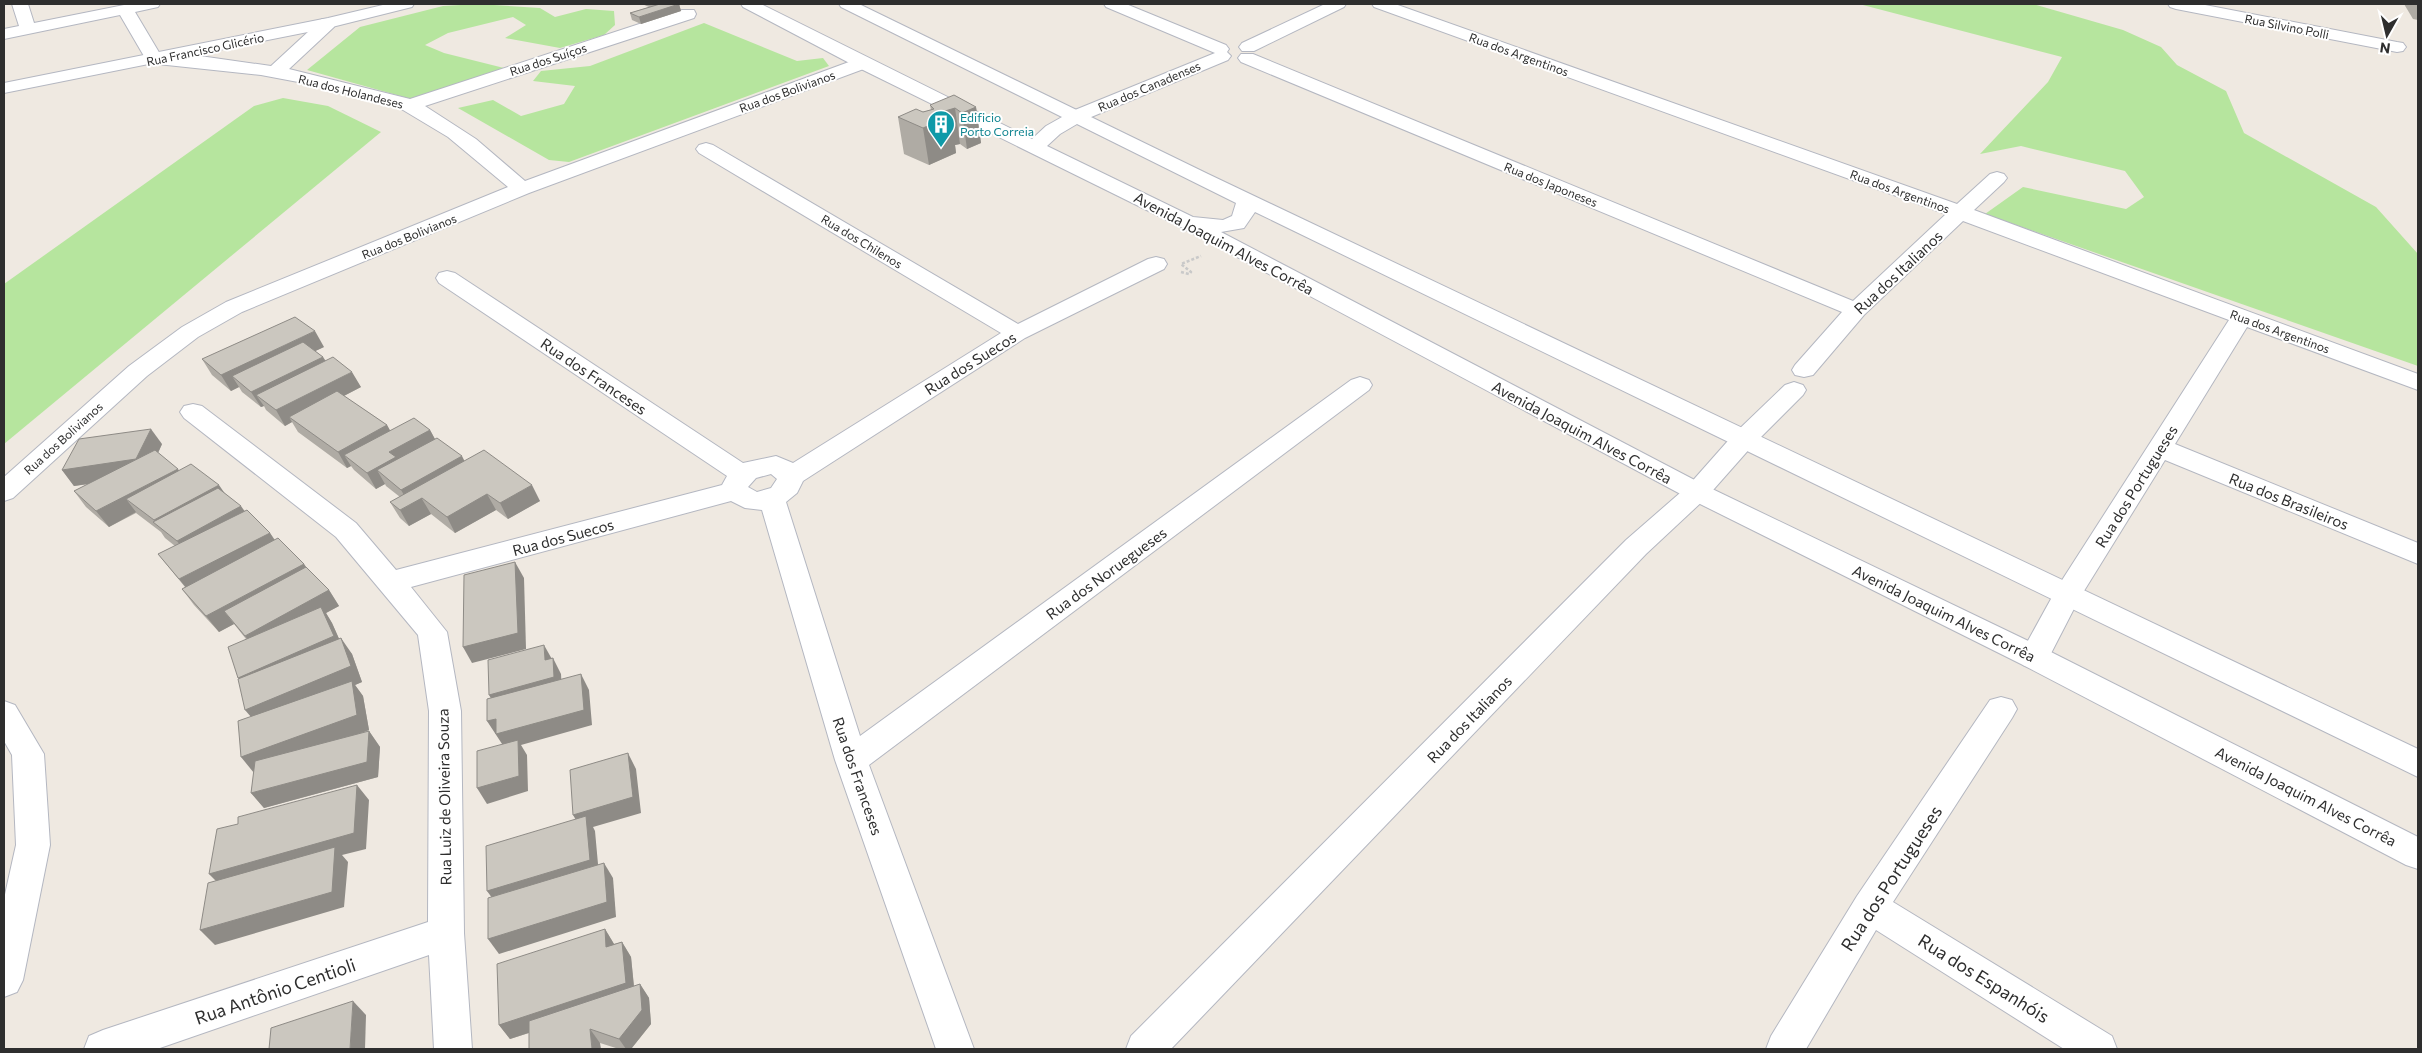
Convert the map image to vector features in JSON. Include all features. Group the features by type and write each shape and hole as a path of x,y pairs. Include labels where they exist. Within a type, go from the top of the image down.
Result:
{"street":[{"path":"20,4 28,29"},
{"path":"4,34 152,4"},
{"name":"Rua Francisco Glicério","path":"4,89 328,24 406,4"},
{"name":"Avenida Joaquim Alves Corrêa","path":"749,4 863,63 1186,222 1696,492 2034,656 2418,854"},
{"path":"847,4 1743,440 2418,764"},
{"path":"1112,4 1221,53 1230,59 1338,4"},
{"name":"Rua dos Argentinos","path":"1380,4 1962,213 2418,382"},
{"name":"Rua Silvino Polli","path":"2176,4 2398,47"},
{"path":"125,10 154,60"},
{"name":"Rua dos Suíços","path":"409,105 688,14"},
{"path":"275,72 328,24"},
{"name":"Rua dos Japoneses","path":"1247,52 1856,310"},
{"name":"Rua dos Canadenses","path":"1035,146 1053,130 1077,116 1221,53"},
{"name":"Rua dos Holandeses","path":"154,60 206,61 275,72 350,88 409,105 482,151 522,189"},
{"name":"Rua dos Bolivianos","path":"4,492 138,371 190,332 234,308 295,281 522,189 863,63"},
{"name":"Rua dos Chilenos","path":"706,149 1017,333"},
{"name":"Rua dos Italianos","path":"1145,1049 1636,547 1696,492 1799,380 1856,310 1962,213 1997,178"},
{"path":"1186,222 1229,226 1241,222 1246,215 1247,200"},
{"name":"Rua dos Suecos","path":"782,488 1017,333 1156,264"},
{"name":"Rua dos Franceses","path":"447,278 739,483"},
{"name":"Rua dos Portugueses","path":"2034,656 2067,595 2242,317"},
{"name":"Rua dos Noruegueses","path":"851,760 1360,385"},
{"name":"Rua Luiz de Oliveira Souza","path":"193,412 346,530 432,632 445,711 446,933 453,1049"},
{"name":"Rua dos Brasileiros","path":"2160,448 2418,554"},
{"name":"Rua dos Suecos","path":"390,582 739,483 758,466 776,465 789,471 782,488"},
{"name":"Rua dos Franceses","path":"782,488 851,760 955,1049"},
{"name":"Rua dos Portugueses","path":"1785,1049 1870,907 2001,708"},
{"path":"4,714 28,754 33,845 4,980"},
{"name":"Rua dos Espanhóis","path":"1870,907 2098,1049"},
{"name":"Rua Antônio Centioli","path":"103,1049 446,933"}],"path":[{"path":"1156,264 1164,264 1189,274 1191,272 1181,264 1229,245"}],"green space":[{"path":"478,4 540,8 555,17 586,9 614,11 615,25 604,35 560,48 505,38 526,25 513,17 448,33 425,45 444,53 504,68 411,99 307,70 360,27 443,6"},
{"path":"1859,4 2033,4 2123,30 2161,47 2177,65 2226,91 2244,133 2376,207 2418,254 2418,366 1985,214 2023,187 2126,209 2144,197 2125,171 2021,146 1980,154 2048,82 2062,57"},
{"path":"704,23 797,61 823,58 829,66 569,162 549,160 458,108 493,100 521,116 564,104 575,86 533,81 541,71 590,66"},
{"path":"283,98 328,106 381,132 4,444 4,284 254,106"}],"building":[{"path":"660,4 679,4 639,17 630,13"},
{"path":"954,95 976,107 962,113 955,108 945,111 951,116 923,128 898,117 916,109 923,112 934,109 930,105"},
{"path":"295,317 315,331 221,375 202,359"},
{"path":"303,342 323,357 251,392 232,376"},
{"path":"333,357 352,372 276,410 256,395"},
{"path":"337,391 387,425 338,452 289,417"},
{"path":"414,418 430,430 389,452 396,457 367,473 344,455"},
{"path":"151,429 136,459 62,470 79,439"},
{"path":"437,438 462,456 401,490 377,470"},
{"path":"155,450 178,469 96,511 74,491"},
{"path":"484,450 532,485 500,503 487,494 447,517 422,498 400,510 390,502"},
{"path":"191,464 219,485 154,520 126,499"},
{"path":"218,488 241,506 177,541 153,522"},
{"path":"247,510 270,533 179,579 158,554"},
{"path":"278,538 304,564 206,616 182,589"},
{"path":"515,562 518,633 463,647 464,575"},
{"path":"306,567 329,590 245,636 224,611"},
{"path":"321,607 334,636 238,678 228,647"},
{"path":"341,638 351,666 245,710 238,679"},
{"path":"544,645 545,660 553,658 554,677 489,695 488,660"},
{"path":"581,674 584,710 496,734 496,719 487,721 487,699"},
{"path":"352,681 357,715 241,757 238,721"},
{"path":"369,731 367,762 251,793 255,761"},
{"path":"518,740 519,776 477,788 477,751"},
{"path":"628,753 633,797 573,815 570,770"},
{"path":"357,785 354,833 209,874 217,829 238,824 238,817"},
{"path":"586,816 590,860 487,891 486,846"},
{"path":"335,847 332,892 200,930 208,883"},
{"path":"604,863 607,902 488,939 488,898"},
{"path":"605,929 606,947 622,942 626,983 499,1025 497,964"},
{"path":"640,984 642,1010 619,1039 590,1029 592,1049 529,1049 529,1021"},
{"path":"353,1001 350,1049 269,1049 271,1028"}],"place":[{"name":"Edificio Porto Correia","path":"941,148"}]}
